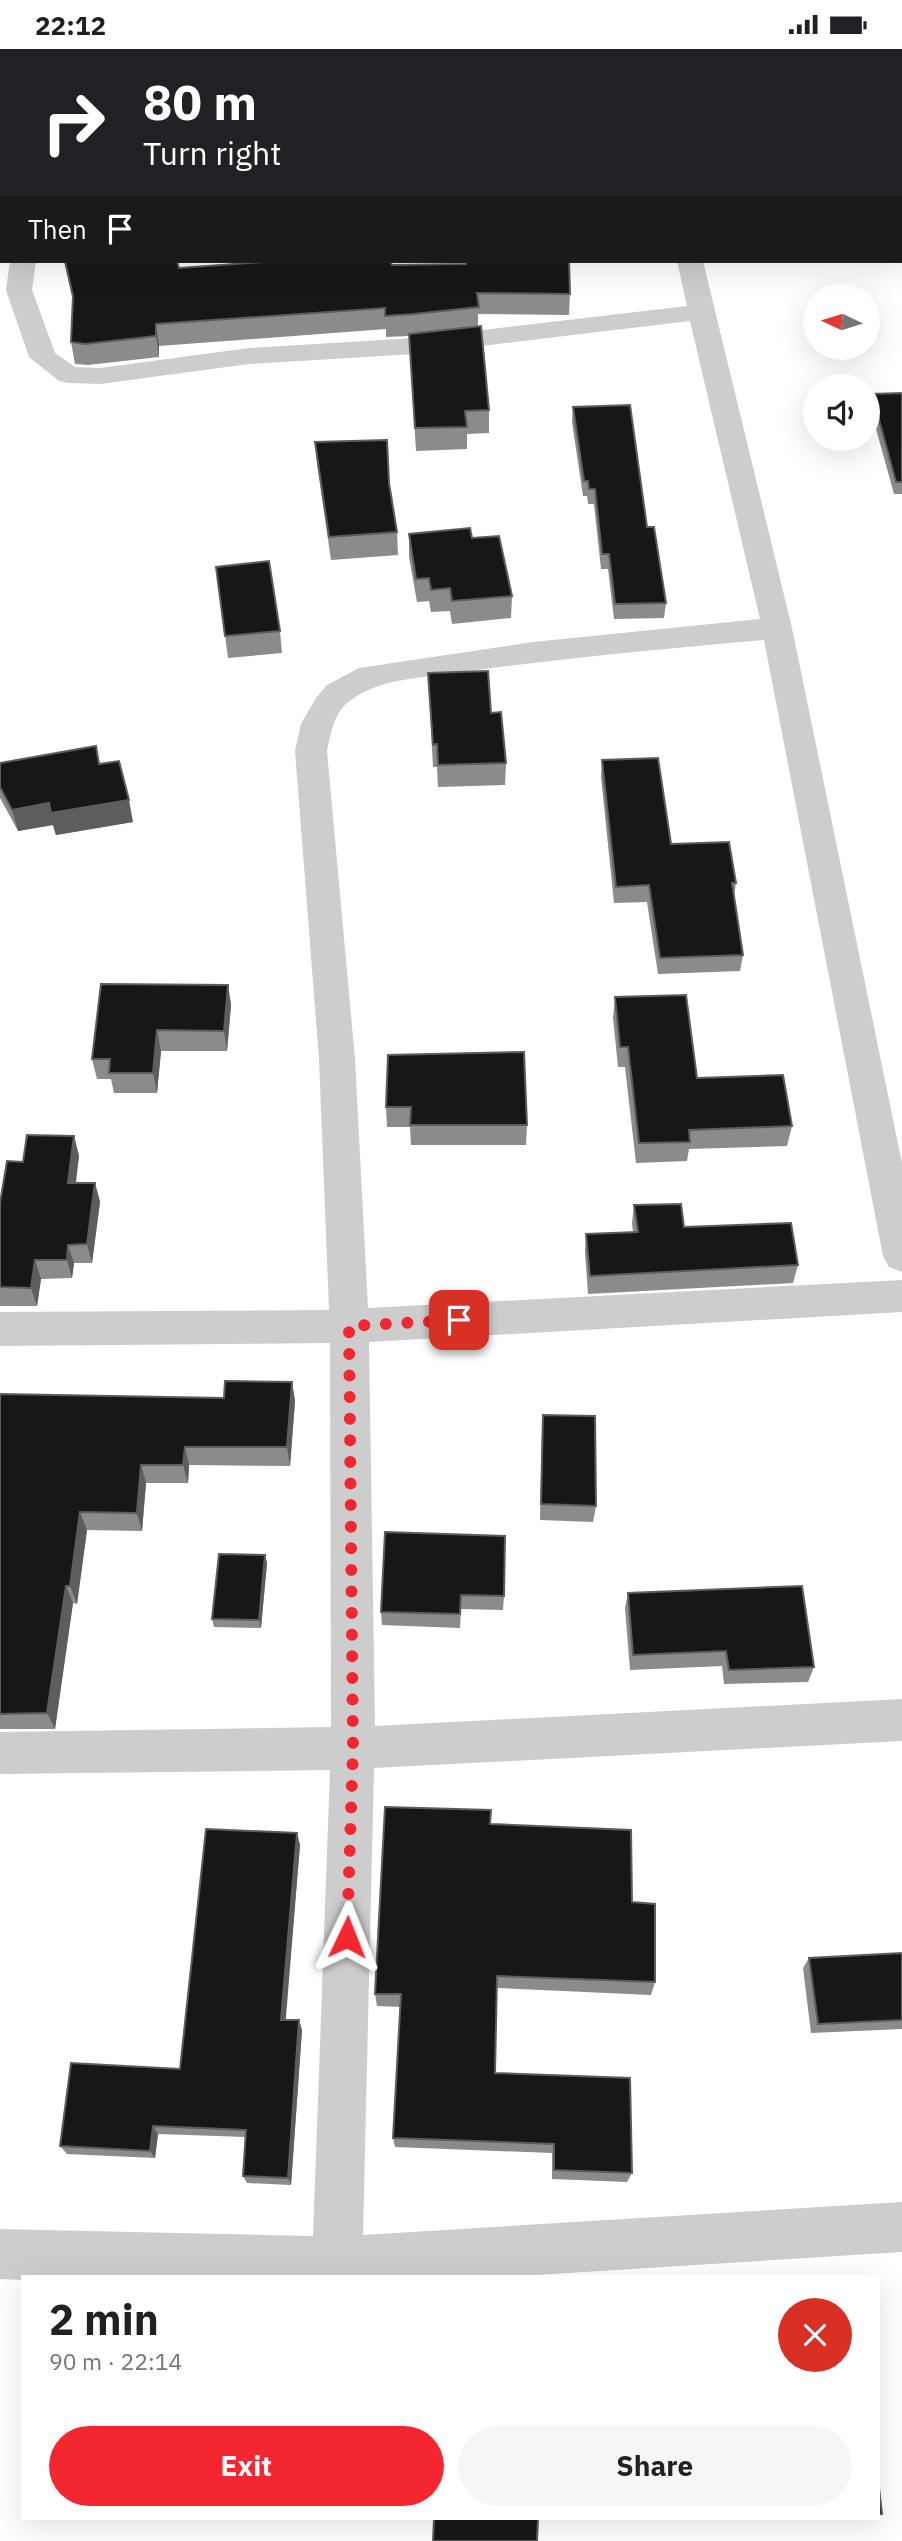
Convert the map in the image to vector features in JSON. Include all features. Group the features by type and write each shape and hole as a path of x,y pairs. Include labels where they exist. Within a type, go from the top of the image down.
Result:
{"street":[{"path":"23,263 19,290 43,356 69,376 100,376 248,356 415,346 700,312"},
{"path":"690,263 777,628 902,1256"},
{"path":"337,2262 353,1748 349,1326 337,1059 312,751 317,724 338,693 370,675 533,652 777,628"},
{"path":"0,1329 349,1326 902,1296"},
{"path":"0,1753 353,1748 902,1720"},
{"path":"0,2255 337,2262 902,2227"}],"building":[{"path":"65,263 178,263 179,268 250,263 569,263 570,294 477,293 479,307 414,314 385,316 385,308 156,324 156,336 85,344 71,342 73,296"},
{"path":"481,326 489,410 465,411 467,427 415,428 409,334"},
{"path":"902,393 902,482 896,482 880,423 880,394"},
{"path":"630,405 647,527 654,527 666,603 615,604 609,554 602,554 595,489 589,489 588,481 584,481 573,407"},
{"path":"387,440 389,483 397,532 329,537 315,442"},
{"path":"470,528 472,538 499,536 512,596 452,601 450,588 431,590 429,578 416,579 409,534"},
{"path":"269,561 280,631 225,636 216,567"},
{"path":"488,671 491,713 501,712 506,763 438,765 437,744 433,745 428,673"},
{"path":"96,746 99,764 119,761 129,800 51,813 49,803 12,810 0,787 0,763"},
{"path":"658,758 671,844 729,842 743,955 660,958 649,885 616,887 602,760"},
{"path":"101,984 228,985 224,1031 157,1030 153,1073 109,1073 110,1059 92,1059"},
{"path":"686,995 697,1078 783,1075 792,1126 689,1130 690,1142 639,1143 628,1047 620,1047 615,997"},
{"path":"524,1052 527,1125 410,1125 411,1107 386,1107 388,1055"},
{"path":"27,1135 74,1136 68,1183 95,1183 87,1244 68,1245 67,1260 35,1260 31,1288 0,1287 0,1203 7,1161 23,1162"},
{"path":"681,1204 684,1227 791,1223 798,1265 590,1276 586,1234 638,1232 634,1205"},
{"path":"225,1381 292,1382 287,1447 185,1447 183,1465 141,1465 137,1513 80,1512 70,1586 66,1586 47,1713 0,1714 0,1394 224,1398"},
{"path":"543,1415 595,1416 596,1506 541,1504"},
{"path":"385,1532 505,1536 504,1596 461,1595 460,1614 381,1612"},
{"path":"219,1554 265,1555 259,1620 212,1619"},
{"path":"802,1586 814,1667 729,1670 726,1651 633,1655 628,1593"},
{"path":"385,1807 491,1810 490,1824 631,1830 632,1902 655,1904 655,1982 497,1976 495,2073 630,2078 632,2173 554,2170 554,2144 393,2138 401,1994 375,1994"},
{"path":"206,1829 297,1833 281,2020 299,2020 288,2178 243,2176 246,2130 153,2126 150,2151 60,2146 71,2063 180,2069"},
{"path":"902,1953 902,2020 818,2024 809,1958"},
{"path":"434,2520 538,2520 537,2541 433,2541"}],"route":[{"path":"347,1937 353,1748 349,1326 459,1320"}]}
